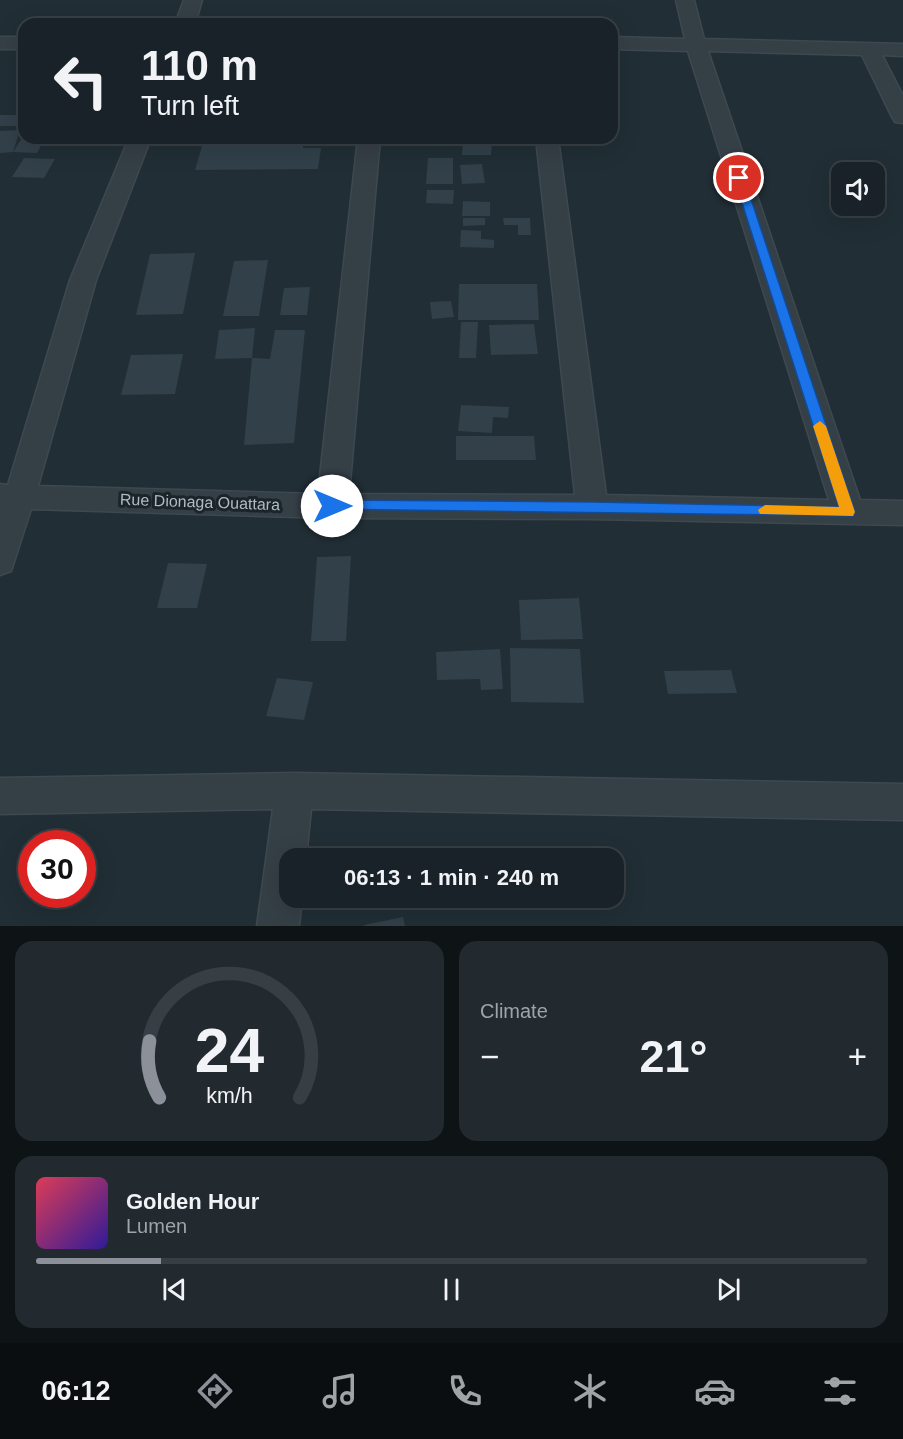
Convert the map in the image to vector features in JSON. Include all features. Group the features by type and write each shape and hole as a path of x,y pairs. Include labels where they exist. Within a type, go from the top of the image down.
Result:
{"street":[{"path":"187,18 193,0"},
{"path":"685,0 696,45 848,512"},
{"path":"0,43 18,43"},
{"path":"618,43 903,50"},
{"path":"870,51 903,117"},
{"path":"0,562 9,496 82,280 138,144"},
{"path":"332,506 368,144"},
{"path":"548,144 592,507"},
{"name":"Rue Dionaga Ouattara","path":"9,496 332,506 592,507 903,513"},
{"path":"0,796 294,791 903,802"},
{"path":"278,926 294,791"}],"building":[{"path":"0,115 18,115 18,126 0,126"},
{"path":"18,130 13,152 0,153 0,131"},
{"path":"18,144 42,144 37,153 13,152"},
{"path":"222,144 303,144 303,148 321,148 318,169 195,170 202,146 222,146"},
{"path":"463,144 492,144 491,155 462,155"},
{"path":"24,158 55,159 44,178 12,177"},
{"path":"428,158 453,158 453,184 426,184"},
{"path":"482,164 485,183 462,184 460,165"},
{"path":"427,190 454,190 453,204 426,203"},
{"path":"463,201 490,202 490,216 462,216"},
{"path":"463,218 485,218 485,225 463,226"},
{"path":"503,218 530,218 531,235 518,235 518,225 504,225"},
{"path":"461,230 481,231 481,239 494,240 494,248 460,247"},
{"path":"195,253 183,314 136,315 150,254"},
{"path":"268,260 259,316 223,316 234,261"},
{"path":"459,284 537,284 539,320 458,320"},
{"path":"310,287 307,315 280,315 284,288"},
{"path":"451,301 454,317 432,319 430,302"},
{"path":"461,322 478,322 476,358 459,358"},
{"path":"534,324 538,354 491,355 489,325"},
{"path":"255,328 252,358 215,359 219,330"},
{"path":"275,330 305,330 294,443 244,445 252,358 270,359"},
{"path":"183,354 175,394 121,395 131,355"},
{"path":"461,405 509,407 508,418 493,417 492,433 458,431"},
{"path":"456,436 534,436 536,460 456,460"},
{"path":"351,556 346,641 311,641 317,557"},
{"path":"168,563 207,564 197,608 157,608"},
{"path":"579,598 583,639 521,640 519,600"},
{"path":"510,648 580,649 584,703 511,702"},
{"path":"500,649 503,689 481,690 480,679 437,680 436,652"},
{"path":"731,670 737,693 668,694 664,671"},
{"path":"277,678 313,682 304,720 266,716"},
{"path":"403,917 405,926 364,926 364,925"}],"slow traffic":[{"path":"765,510 848,512 820,426"}],"route":[{"path":"332,506 592,507 848,512 739,178"}]}
